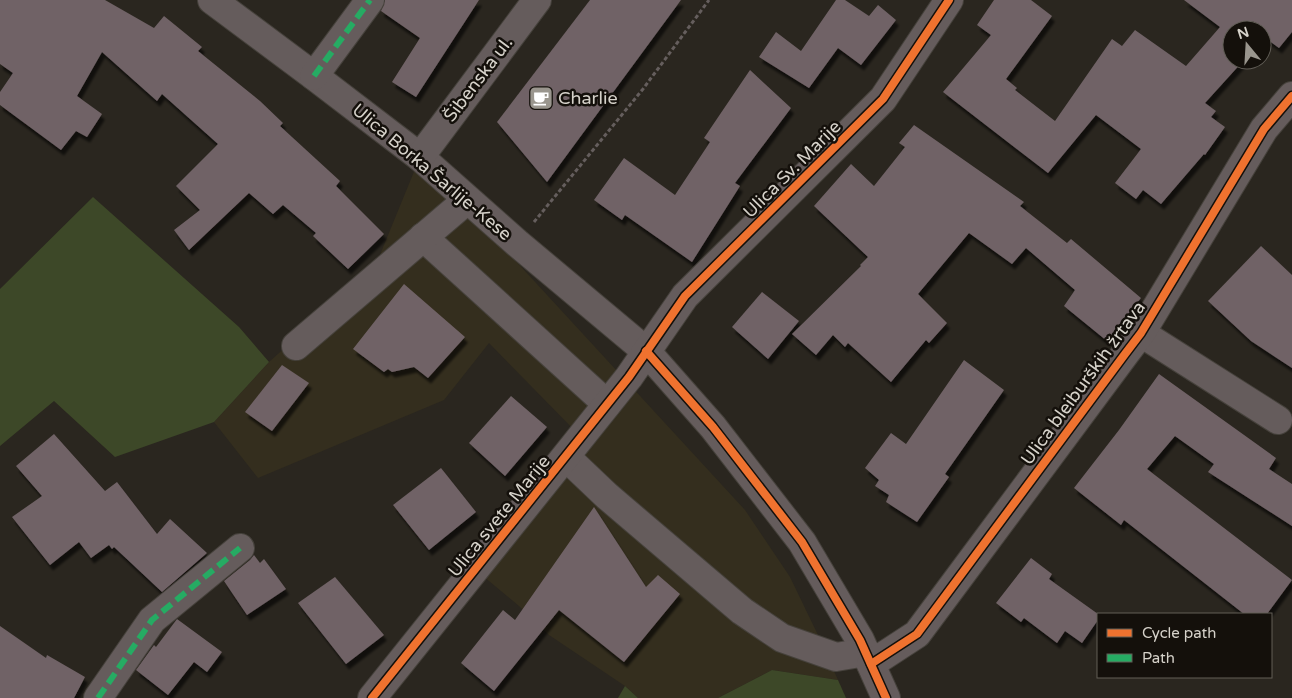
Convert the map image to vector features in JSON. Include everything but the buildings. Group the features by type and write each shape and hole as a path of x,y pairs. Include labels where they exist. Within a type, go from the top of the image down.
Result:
{"street":[{"name":"Ulica Borka Šarlije-Kese","path":"212,0 420,157 516,244 646,351"},
{"path":"314,76 370,0"},
{"name":"Šibenska ul.","path":"420,157 537,0"},
{"name":"Ulica Sv. Marije","path":"646,351 685,296 883,99 949,0"},
{"name":"Ulica bleiburških žrtava","path":"868,658 917,634 1142,333 1264,129 1283,125 1292,96"},
{"path":"296,346 467,200"},
{"path":"423,237 607,404"},
{"path":"1142,333 1278,420"},
{"path":"646,351 713,427 802,542 860,640 886,698"},
{"name":"Ulica svete Marije","path":"372,698 566,457 629,377 646,351"},
{"path":"566,457 608,496 742,611 782,638 836,657 868,658"},
{"path":"98,698 152,620 240,548"}],"path":[{"path":"516,244 643,89 709,0"}],"shaded area":[{"path":"420,157 745,510 790,577 838,680 772,670 718,698 638,698 625,686 549,635 519,606 477,571 581,437 489,343 444,400 258,478 214,422 269,362 375,267"}],"green space":[{"path":"93,197 239,327 269,362 214,422 115,457 54,401 0,446 0,289"},
{"path":"772,670 838,680 846,698 718,698"},
{"path":"625,686 638,698 618,698"}],"marked path":[{"path":"314,76 370,0"},
{"path":"98,698 152,620 240,548"}],"cycle path":[{"path":"372,698 629,377 685,296 883,99 949,0"},
{"path":"871,664 917,634 1141,333 1264,129 1292,96"},
{"path":"646,351 713,427 802,542 860,640 886,698"}],"place":[{"name":"Charlie","path":"541,98"}]}
